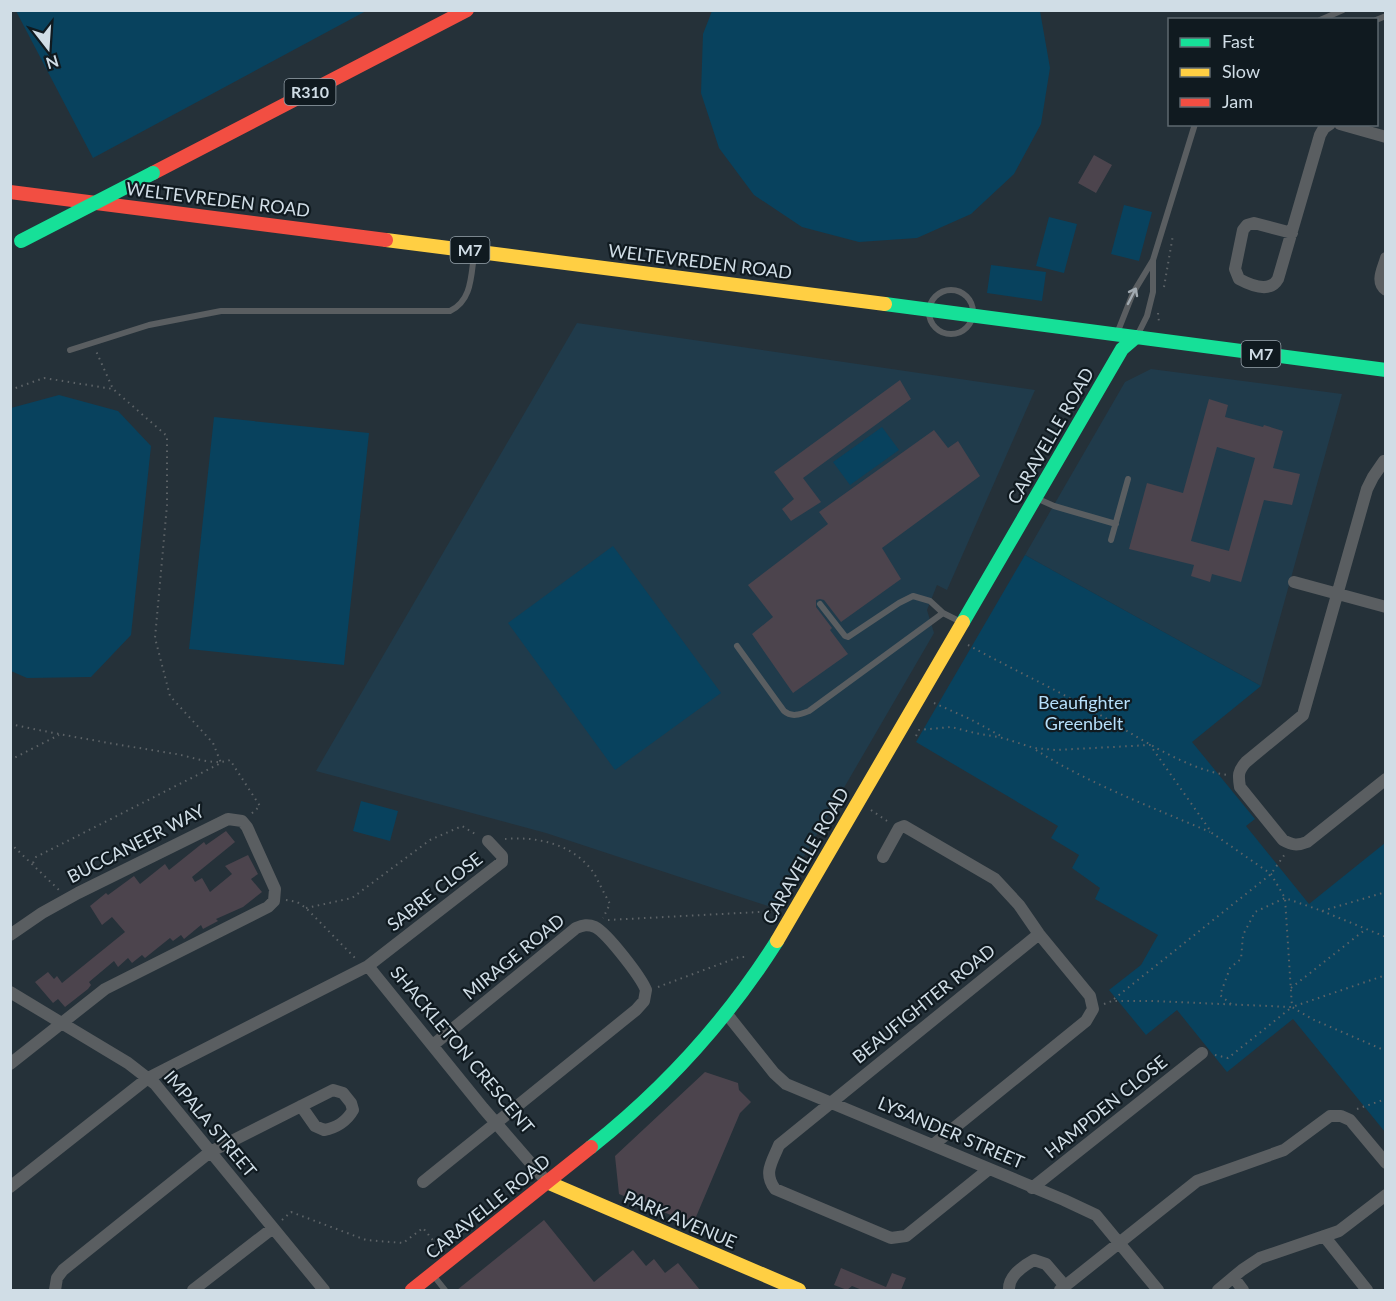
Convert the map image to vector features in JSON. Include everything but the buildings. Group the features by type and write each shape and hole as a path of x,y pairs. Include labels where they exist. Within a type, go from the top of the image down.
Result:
{"main road":[{"name":"R310","path":"16,244 467,10"},
{"name":"WELTEVREDEN ROAD","path":"10,192 1386,370"},
{"path":"1116,334 1122,350"},
{"name":"CARAVELLE ROAD","path":"412,1290 645,1101 696,1049 726,1013 778,940 1122,350 1136,337"},
{"name":"PARK AVENUE","path":"547,1182 799,1290"}],"street":[{"path":"1292,233 1254,223 1247,225 1243,230 1235,269 1239,279 1264,288 1275,285 1292,233 1320,135 1327,126"},
{"path":"1347,126 1386,137"},
{"path":"1386,258 1380,281 1382,288 1386,290"},
{"path":"1384,461 1367,489 1303,715 1246,762 1238,771 1238,776 1240,787 1283,840 1292,845 1307,842 1386,779"},
{"path":"1294,582 1386,607"},
{"name":"BUCCANEER WAY","path":"10,935 42,913 211,826 228,819 242,822"},
{"path":"10,1064 105,989 268,907 275,898 275,889 247,827 242,822"},
{"path":"884,857 902,826 995,879 1019,905 1039,934 1090,996 1093,1009 1086,1021 933,1145"},
{"name":"SABRE CLOSE","path":"366,967 502,862 502,856 488,841"},
{"name":"MIRAGE ROAD","path":"433,1045 576,928 591,926 600,931 632,967 646,990"},
{"name":"BEAUFIGHTER ROAD","path":"988,1169 906,1236 891,1238 775,1189 769,1181 769,1171 779,1145 1039,934"},
{"name":"SHACKLETON CRESCENT","path":"10,1187 148,1078 366,967 547,1182"},
{"path":"423,1182 636,1010 644,1001 646,990"},
{"name":"IMPALA STREET","path":"10,992 128,1063 160,1089 210,1152 277,1224 324,1290"},
{"name":"LYSANDER STREET","path":"726,1013 780,1079 797,1089 1096,1215 1158,1290"},
{"name":"HAMPDEN CLOSE","path":"1032,1188 1202,1053"},
{"path":"55,1290 57,1278 63,1270 210,1152 301,1106"},
{"path":"1010,1290 1011,1280 1034,1260 1046,1264 1063,1288 1197,1181 1284,1150 1330,1116 1341,1116 1350,1120 1386,1163"},
{"path":"1218,1290 1260,1258 1344,1228 1386,1194"},
{"path":"193,1290 277,1224"},
{"path":"1324,1236 1367,1290"},
{"path":"1234,1278 1243,1290"}],"lane":[{"path":"1325,18 1343,10"},
{"name":"CARAVELLE ROAD","path":"1136,337 1147,316 1153,292 1153,260 1194,126"},
{"path":"70,350 149,325 221,312 450,311 456,308 465,297 475,251"},
{"name":"CARAVELLE ROAD","path":"1116,334 1142,275 1153,260"},
{"path":"949,290 967,297 974,315 963,332 943,333 930,319 929,310 933,300 940,293 949,290"},
{"path":"1111,540 1128,479"},
{"path":"1035,498 1053,507 1116,524"},
{"path":"820,604 848,637 909,597 921,597 943,613 963,623"},
{"path":"738,646 784,711 792,715 799,715 809,711 943,613"},
{"path":"432,1275 445,1290"}],"path":[{"path":"1163,289 1173,235"},
{"path":"1159,322 1160,305"},
{"path":"92,343 113,389 167,436 167,505 155,638 171,696 213,743 221,764"},
{"path":"10,390 44,378 113,389"},
{"path":"969,645 1094,711 1150,744 1212,773 1238,776"},
{"path":"934,704 970,719 1003,738"},
{"path":"10,724 221,764"},
{"path":"919,730 951,727 1003,738 1034,748 1056,750 1150,744"},
{"path":"10,760 60,735"},
{"path":"1150,744 1212,833"},
{"path":"1034,748 1054,762 1147,806 1212,833 1271,874 1286,898 1292,1007"},
{"path":"33,863 36,857 230,760 261,806 242,822"},
{"path":"871,810 887,821"},
{"path":"306,908 352,898 430,840 462,825 488,841 527,837 568,848 593,873 610,904 602,920 778,911"},
{"path":"10,843 68,899"},
{"path":"1093,1009 1112,1001 1271,874 1292,845"},
{"path":"1322,911 1386,892"},
{"path":"275,898 297,902 306,908 366,967"},
{"path":"1232,1005 1220,994 1230,968 1241,959 1243,935 1255,912 1286,898 1386,938"},
{"path":"1291,988 1366,929"},
{"path":"646,990 739,957 749,957"},
{"path":"1202,1053 1228,1058 1292,1007 1386,975"},
{"path":"1112,1001 1292,1007 1312,1019 1386,1051"},
{"path":"1341,1116 1386,1099"},
{"path":"277,1224 291,1212 366,1240 403,1242 423,1228 441,1250"},
{"path":"12,1290 55,1290"}],"shaded area":[{"path":"577,323 1035,390 947,590 937,585 927,610 934,633 774,908 546,833 316,771"},
{"path":"1151,369 1342,394 1261,686 1025,555 1125,382"}],"green space":[{"path":"16,11 366,11 93,158"},
{"path":"712,11 1040,11 1050,68 1041,124 1014,174 971,214 917,238 859,242 802,227 754,195 719,148 701,93 703,34"},
{"path":"1124,205 1152,212 1139,261 1111,254"},
{"path":"1049,217 1077,224 1064,273 1036,266"},
{"path":"991,265 1046,272 1042,301 987,293"},
{"path":"59,395 118,411 151,446 131,635 91,677 27,678 11,671 11,408"},
{"path":"214,417 369,433 344,665 189,649"},
{"path":"882,427 899,450 850,485 833,462"},
{"path":"613,546 721,693 615,770 508,623"},
{"name":"Beaufighter Greenbelt","path":"1025,555 1261,686 1192,742 1255,819 1246,826 1309,904 1385,843 1385,1132 1293,1019 1227,1072 1177,1010 1146,1035 1109,990 1141,965 1158,935 1095,899 1100,888 1072,868 1079,855 1051,838 1058,826 916,742"},
{"path":"361,801 398,811 390,841 353,831"}],"traffic: fast":[{"path":"21,241 153,173"},
{"path":"885,304 1386,370"},
{"path":"963,622 1122,349 1136,337"},
{"path":"591,1147 644,1101 693,1052 737,998 777,941"}],"traffic: slow":[{"path":"386,240 885,304"},
{"path":"777,941 963,622"},
{"path":"547,1182 799,1290"}],"traffic: jam":[{"path":"153,173 467,10"},
{"path":"10,192 386,240"},
{"path":"412,1290 591,1147"}]}
